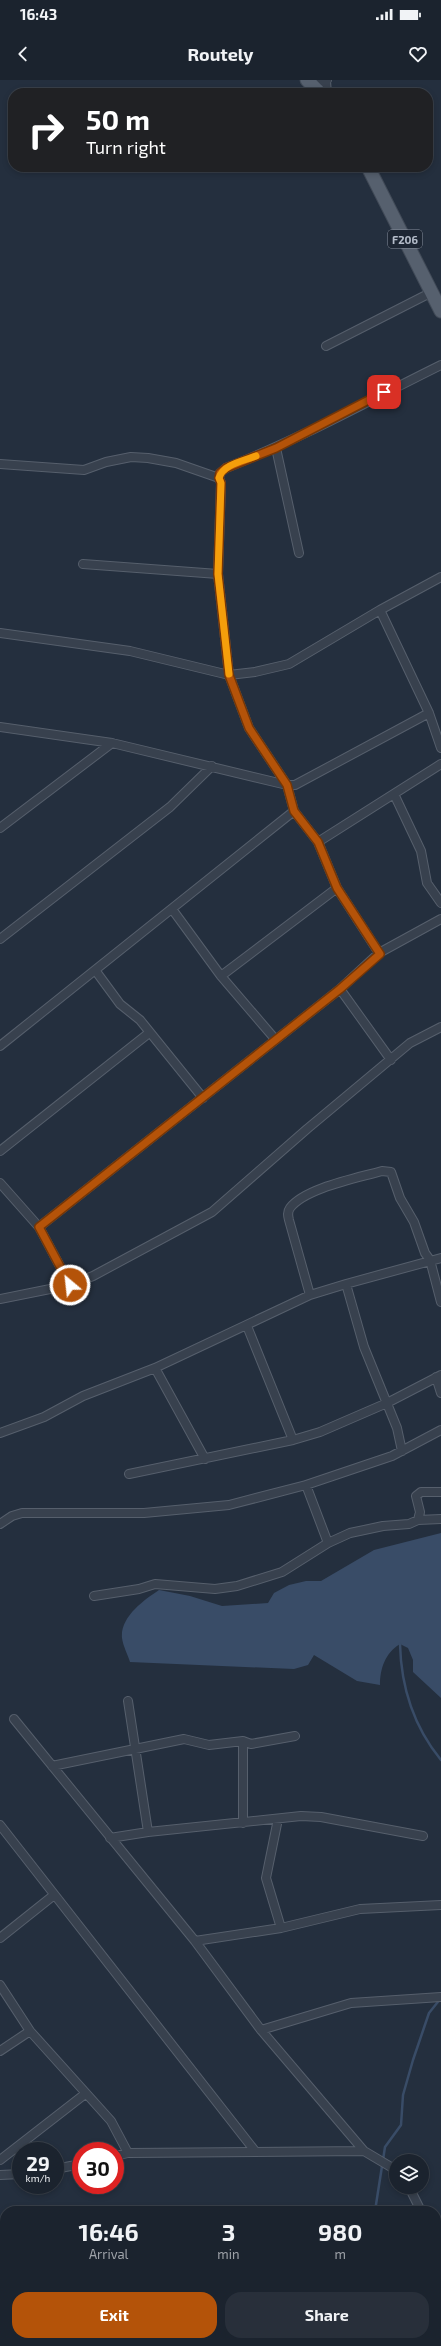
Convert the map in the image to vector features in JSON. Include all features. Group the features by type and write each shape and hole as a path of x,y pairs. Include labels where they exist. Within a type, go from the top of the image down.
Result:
{"main road":[{"name":"F206","path":"371,172 441,311"}],"street":[{"path":"309,81 326,80"},
{"path":"326,346 432,292"},
{"path":"380,954 337,888 318,842 294,811 287,785 249,728 229,675 218,574 221,483 219,478 220,473 226,468 276,448 441,364"},
{"path":"276,448 299,553"},
{"path":"0,464 84,470 106,462 131,457 148,458 176,463 219,478"},
{"path":"83,564 218,574"},
{"path":"0,633 130,651 229,675 255,672 289,664 380,610 441,577"},
{"path":"380,610 429,713 441,748"},
{"path":"0,727 112,743 287,785 295,785 429,713"},
{"path":"0,828 112,743"},
{"path":"318,842 441,764"},
{"path":"0,939 170,807 212,766"},
{"path":"394,794 421,852 427,884 441,903"},
{"path":"0,1046 294,811"},
{"path":"221,976 337,888"},
{"path":"172,909 221,976 275,1039"},
{"path":"39,1227 340,989 380,954 441,919"},
{"path":"95,970 120,1004 140,1020 203,1098"},
{"path":"340,989 391,1060"},
{"path":"0,1299 70,1285 93,1276 212,1212 306,1129 410,1043 441,1027"},
{"path":"0,1151 149,1033"},
{"path":"310,1296 288,1220 290,1208 311,1193 382,1171 391,1172 400,1198 414,1222 425,1253 430,1260 441,1302"},
{"path":"0,1182 39,1227 70,1285"},
{"path":"0,1433 44,1417 83,1396 108,1388 156,1368 310,1296 346,1284 441,1258"},
{"path":"346,1284 364,1347 398,1428 402,1451"},
{"path":"247,1326 293,1440"},
{"path":"156,1368 205,1459"},
{"path":"129,1474 293,1440 320,1432 387,1403 439,1376 441,1393"},
{"path":"0,1524 12,1516 22,1513 144,1513 229,1505 306,1485 402,1451 441,1430"},
{"path":"306,1485 328,1543"},
{"path":"418,1520 420,1512 416,1496 421,1492 441,1492"},
{"path":"94,1596 139,1589 155,1584 215,1590 237,1586 282,1572 328,1543 350,1533 383,1526 409,1524 418,1520 441,1518"},
{"path":"128,1701 148,1832"},
{"path":"14,1719 194,1941 261,2030 364,2151 389,2166"},
{"path":"52,1766 134,1748 184,1740 209,1745 243,1741 251,1744 295,1736"},
{"path":"243,1741 243,1823"},
{"path":"110,1838 148,1832 301,1816 321,1817 423,1836"},
{"path":"278,1819 266,1878 281,1928"},
{"path":"0,1825 255,2151"},
{"path":"0,1938 54,1895"},
{"path":"194,1941 281,1928 360,1909 441,1905"},
{"path":"0,1985 30,2031 85,2094 111,2121 128,2154"},
{"path":"261,2030 351,2003 441,1997"},
{"path":"0,2051 30,2031"},
{"path":"0,2160 85,2094"},
{"path":"124,2155 255,2151 364,2151"},
{"path":"0,2175 12,2174"},
{"path":"412,2194 418,2206"}],"water":[{"path":"441,1533 441,1698 413,1672 413,1660 408,1648 400,1644 391,1652 384,1662 380,1685 357,1681 314,1655 308,1665 294,1669 130,1662 123,1644 122,1630 129,1616 140,1604 159,1590 190,1596 222,1606 268,1603 274,1593 289,1585 306,1581 321,1581 374,1550"}],"waterway":[{"path":"400,1644 406,1690 416,1720 423,1734 441,1760"},
{"path":"376,2206 385,2147 401,2125 403,2095 413,2060 429,2013 441,1998"}],"slow traffic":[{"path":"229,674 218,574 221,483 219,478 220,473 226,468 256,456"}],"route":[{"path":"70,1285 39,1227 340,989 380,954 337,888 318,842 294,811 287,785 249,728 229,675 218,574 220,473 226,468 276,448 384,392"}]}
